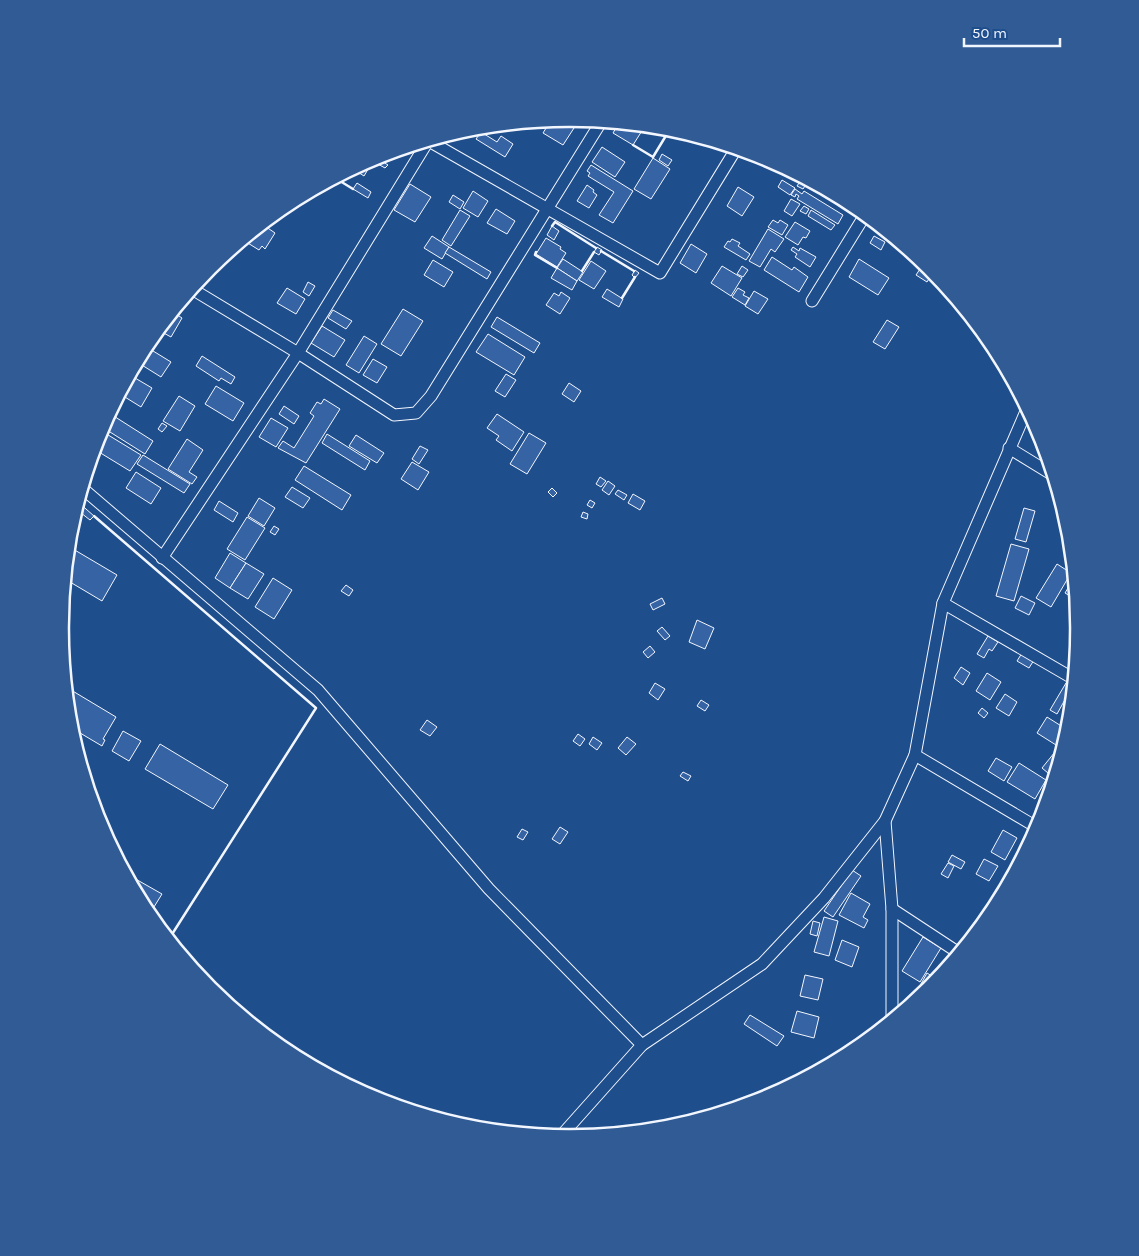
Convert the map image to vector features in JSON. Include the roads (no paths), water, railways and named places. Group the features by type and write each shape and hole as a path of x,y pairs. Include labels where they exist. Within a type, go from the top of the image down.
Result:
{"street":[{"path":"198,293 298,353 394,415 416,413 432,396 597,128"},
{"path":"436,145 660,273 732,155"},
{"path":"162,558 298,353 423,150"},
{"path":"812,301 861,221"},
{"path":"566,1129 642,1045 762,964 824,898 885,821 915,755 943,603 1023,417"},
{"path":"1009,448 1045,470"},
{"path":"88,493 318,690 490,889 642,1045"},
{"path":"943,603 1068,676"},
{"path":"915,755 1030,824"},
{"path":"885,821 892,909 892,1010"},
{"path":"892,909 954,949"}]}
